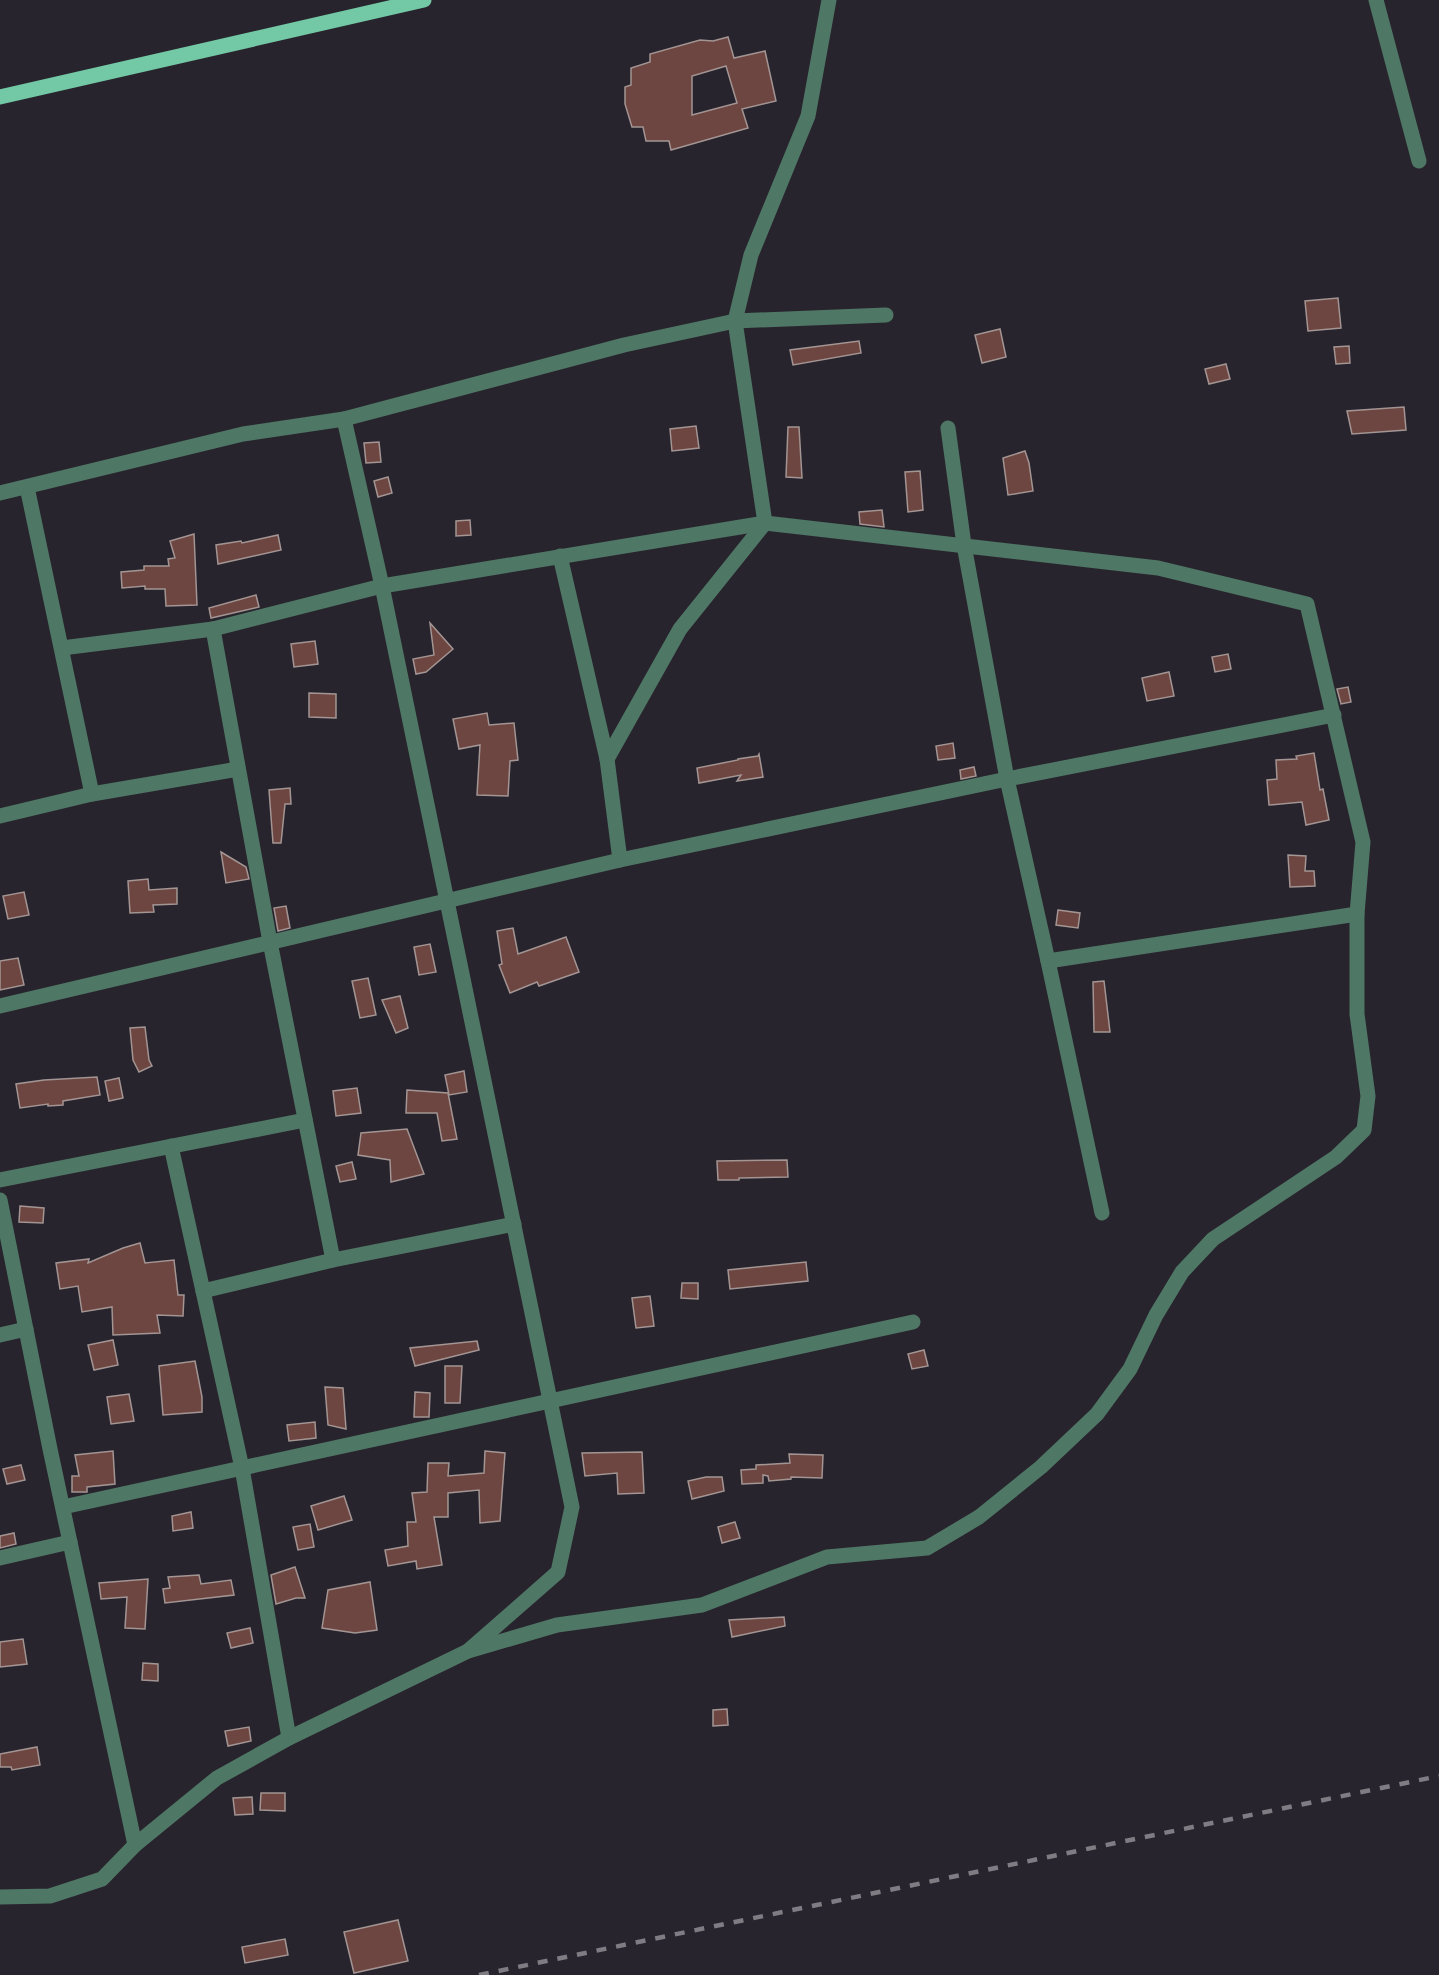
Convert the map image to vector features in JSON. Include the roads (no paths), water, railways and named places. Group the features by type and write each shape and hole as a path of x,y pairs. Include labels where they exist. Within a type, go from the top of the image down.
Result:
{"main road":[{"path":"0,96 424,0"}],"street":[{"path":"607,759 680,629 765,523 735,321 751,255 808,116 829,0"},
{"path":"1376,0 1419,161"},
{"path":"0,494 243,435 344,419 624,345 735,321 886,315"},
{"path":"344,419 382,586 572,1507 558,1572 468,1652"},
{"path":"948,428 964,545 1007,779 1102,1213"},
{"path":"27,487 92,794"},
{"path":"0,1897 50,1896 102,1879 135,1845 217,1778 289,1738 468,1652 557,1625 702,1605 827,1557 927,1548 979,1517 1041,1467 1097,1413 1130,1369 1156,1315 1182,1272 1213,1239 1336,1157 1364,1130 1368,1096 1357,1014 1357,914 1363,842 1307,604 1158,568 765,523 382,586 213,629 62,648"},
{"path":"560,556 607,759 620,860"},
{"path":"213,629 270,942 333,1260"},
{"path":"0,1006 620,860 1007,779 1334,715"},
{"path":"0,816 92,794 238,769"},
{"path":"1048,961 1357,914"},
{"path":"0,1180 305,1120"},
{"path":"171,1146 242,1468 289,1738"},
{"path":"0,1200 135,1845"},
{"path":"203,1291 333,1260 514,1224"},
{"path":"63,1507 913,1322"},
{"path":"0,1335 26,1329"},
{"path":"0,1558 70,1542"}],"railway":[{"path":"479,1975 1439,1776"}]}
